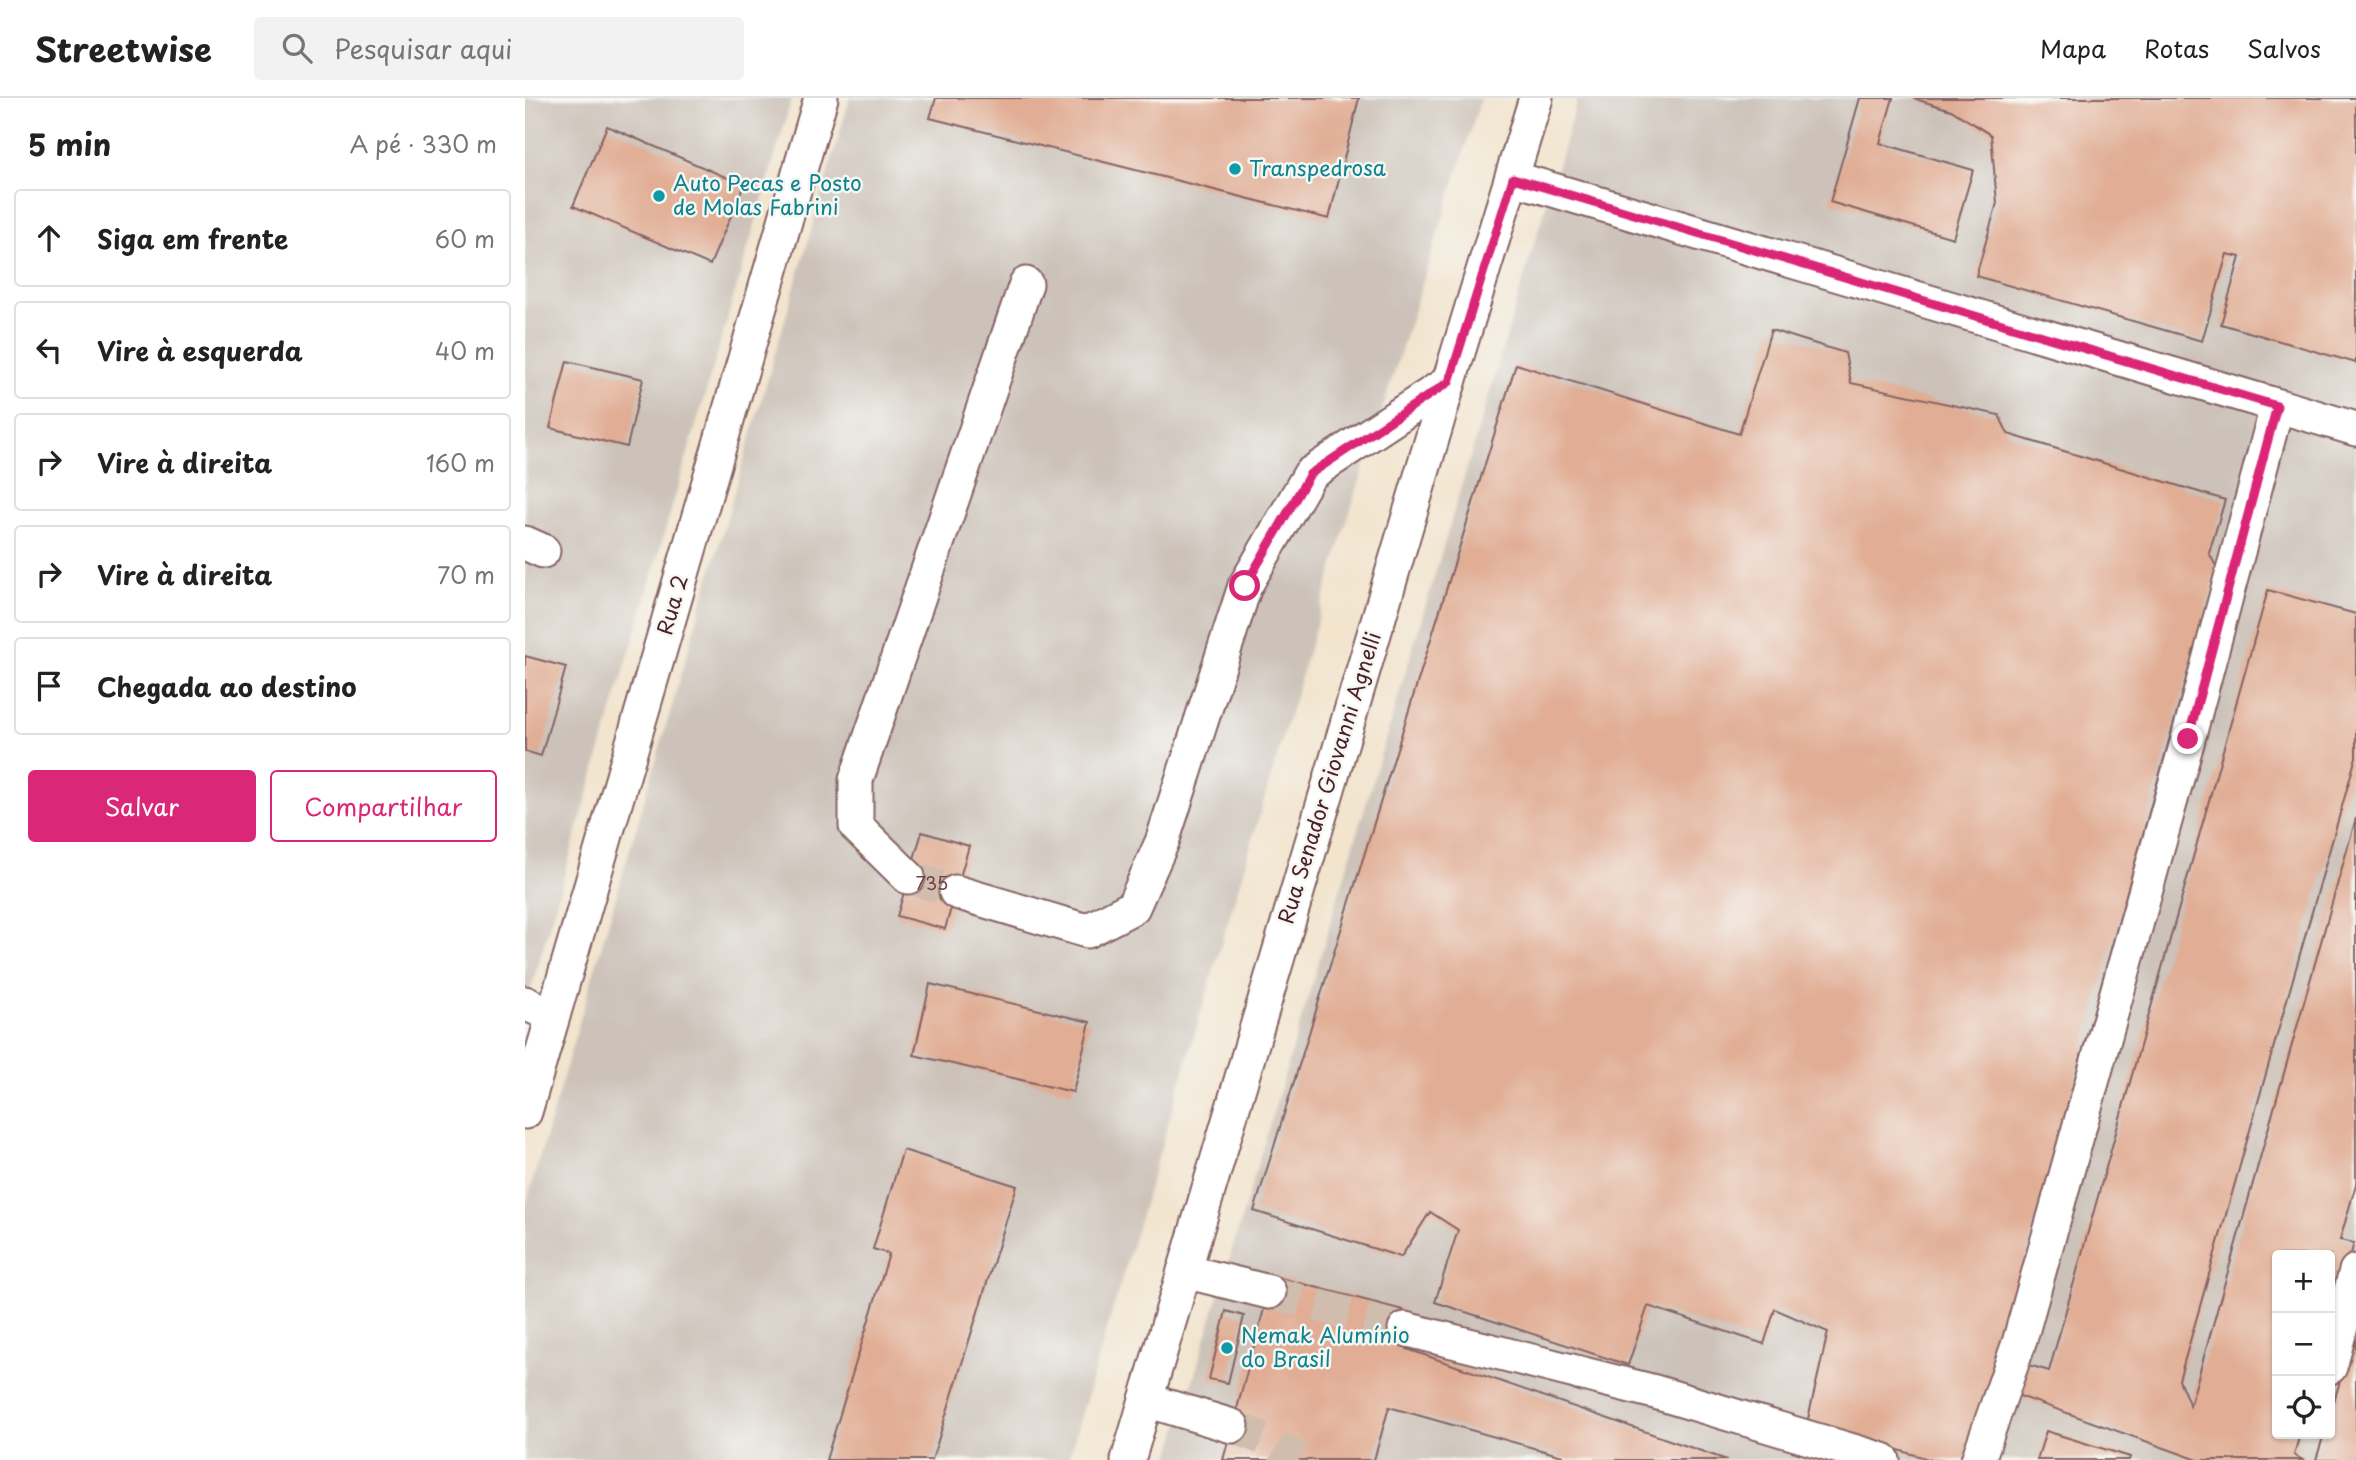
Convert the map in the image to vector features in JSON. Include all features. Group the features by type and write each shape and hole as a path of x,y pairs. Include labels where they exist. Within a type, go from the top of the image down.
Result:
{"street":[{"name":"Rua 2","path":"525,1112 539,1010 821,98"},
{"name":"Rua Senador Giovanni Agnelli","path":"1129,1460 1536,98"},
{"path":"1513,178 2356,429"},
{"path":"908,877 856,826 856,780 1026,284"},
{"path":"956,892 1087,931 1133,907 1162,842 1245,586 1310,474 1449,382"},
{"path":"1978,1460 1984,1450 2023,1329 2188,739 2277,406"},
{"path":"1184,1271 1269,1292"},
{"path":"2335,1349 2356,1271"},
{"path":"1405,1329 1655,1392 1882,1460"},
{"path":"1146,1400 1232,1426"}],"shaded area":[{"path":"525,98 792,98 525,1009"},
{"path":"850,98 1481,98 1347,521 1068,1460 525,1460 525,1207"},
{"path":"1578,98 2356,98 2356,1460 1169,1460"}],"building":[{"name":"Transpedrosa","path":"936,98 1359,98 1329,219 930,118"},
{"path":"1860,98 1893,98 1880,143 1973,170 1953,238 1830,202"},
{"path":"1912,98 2356,98 2356,363 2221,324 2240,257 2227,254 2202,341 1976,276 1997,203 1991,135 1951,110"},
{"name":"Auto Pecas e Posto de Molas Fabrini","path":"607,126 744,185 710,265 573,206"},
{"path":"1771,330 1845,353 1851,383 1999,415 2008,434 2225,500 2209,553 2217,568 1998,1356 2049,1371 2268,590 2356,614 2356,757 2179,1380 2190,1406 2356,818 2356,1184 2340,1240 2354,1243 2335,1311 2335,1250 2272,1250 2272,1439 2299,1439 2294,1455 2303,1460 2198,1460 1992,1386 1966,1460 1932,1460 1807,1423 1828,1332 1775,1309 1764,1344 1648,1306 1628,1365 1435,1302 1458,1230 1430,1212 1401,1257 1254,1211 1516,364 1739,434"},
{"path":"567,361 643,379 627,447 550,428"},
{"path":"525,656 566,667 541,756 525,751"},
{"path":"922,832 969,846 945,929 897,916"},
{"path":"930,984 1090,1022 1073,1092 914,1055"},
{"path":"903,1150 1017,1186 932,1460 826,1460 889,1254 873,1249"},
{"path":"1273,1276 1403,1310 1407,1349 1727,1460 1560,1460 1562,1456 1389,1407 1374,1460 1223,1460"},
{"name":"Nemak Alumínio do Brasil","path":"1226,1311 1244,1316 1228,1383 1209,1379"},
{"path":"2356,1329 2356,1460 2316,1460 2322,1439 2335,1439 2335,1398"},
{"path":"2046,1431 2130,1457 2129,1460 2037,1460"}],"tunnel":[{"path":"908,877 956,892"},
{"path":"1269,1292 1405,1329"},
{"path":"1232,1426 1271,1442 1299,1460"}],"place":[{"name":"Transpedrosa","path":"1235,169"},
{"name":"Auto Pecas e Posto de Molas Fabrini","path":"659,196"},
{"name":"Nemak Alumínio do Brasil","path":"1227,1348"}],"route":[{"path":"1245,586 1310,474 1449,382 1513,178 2277,406 2188,739"}]}
